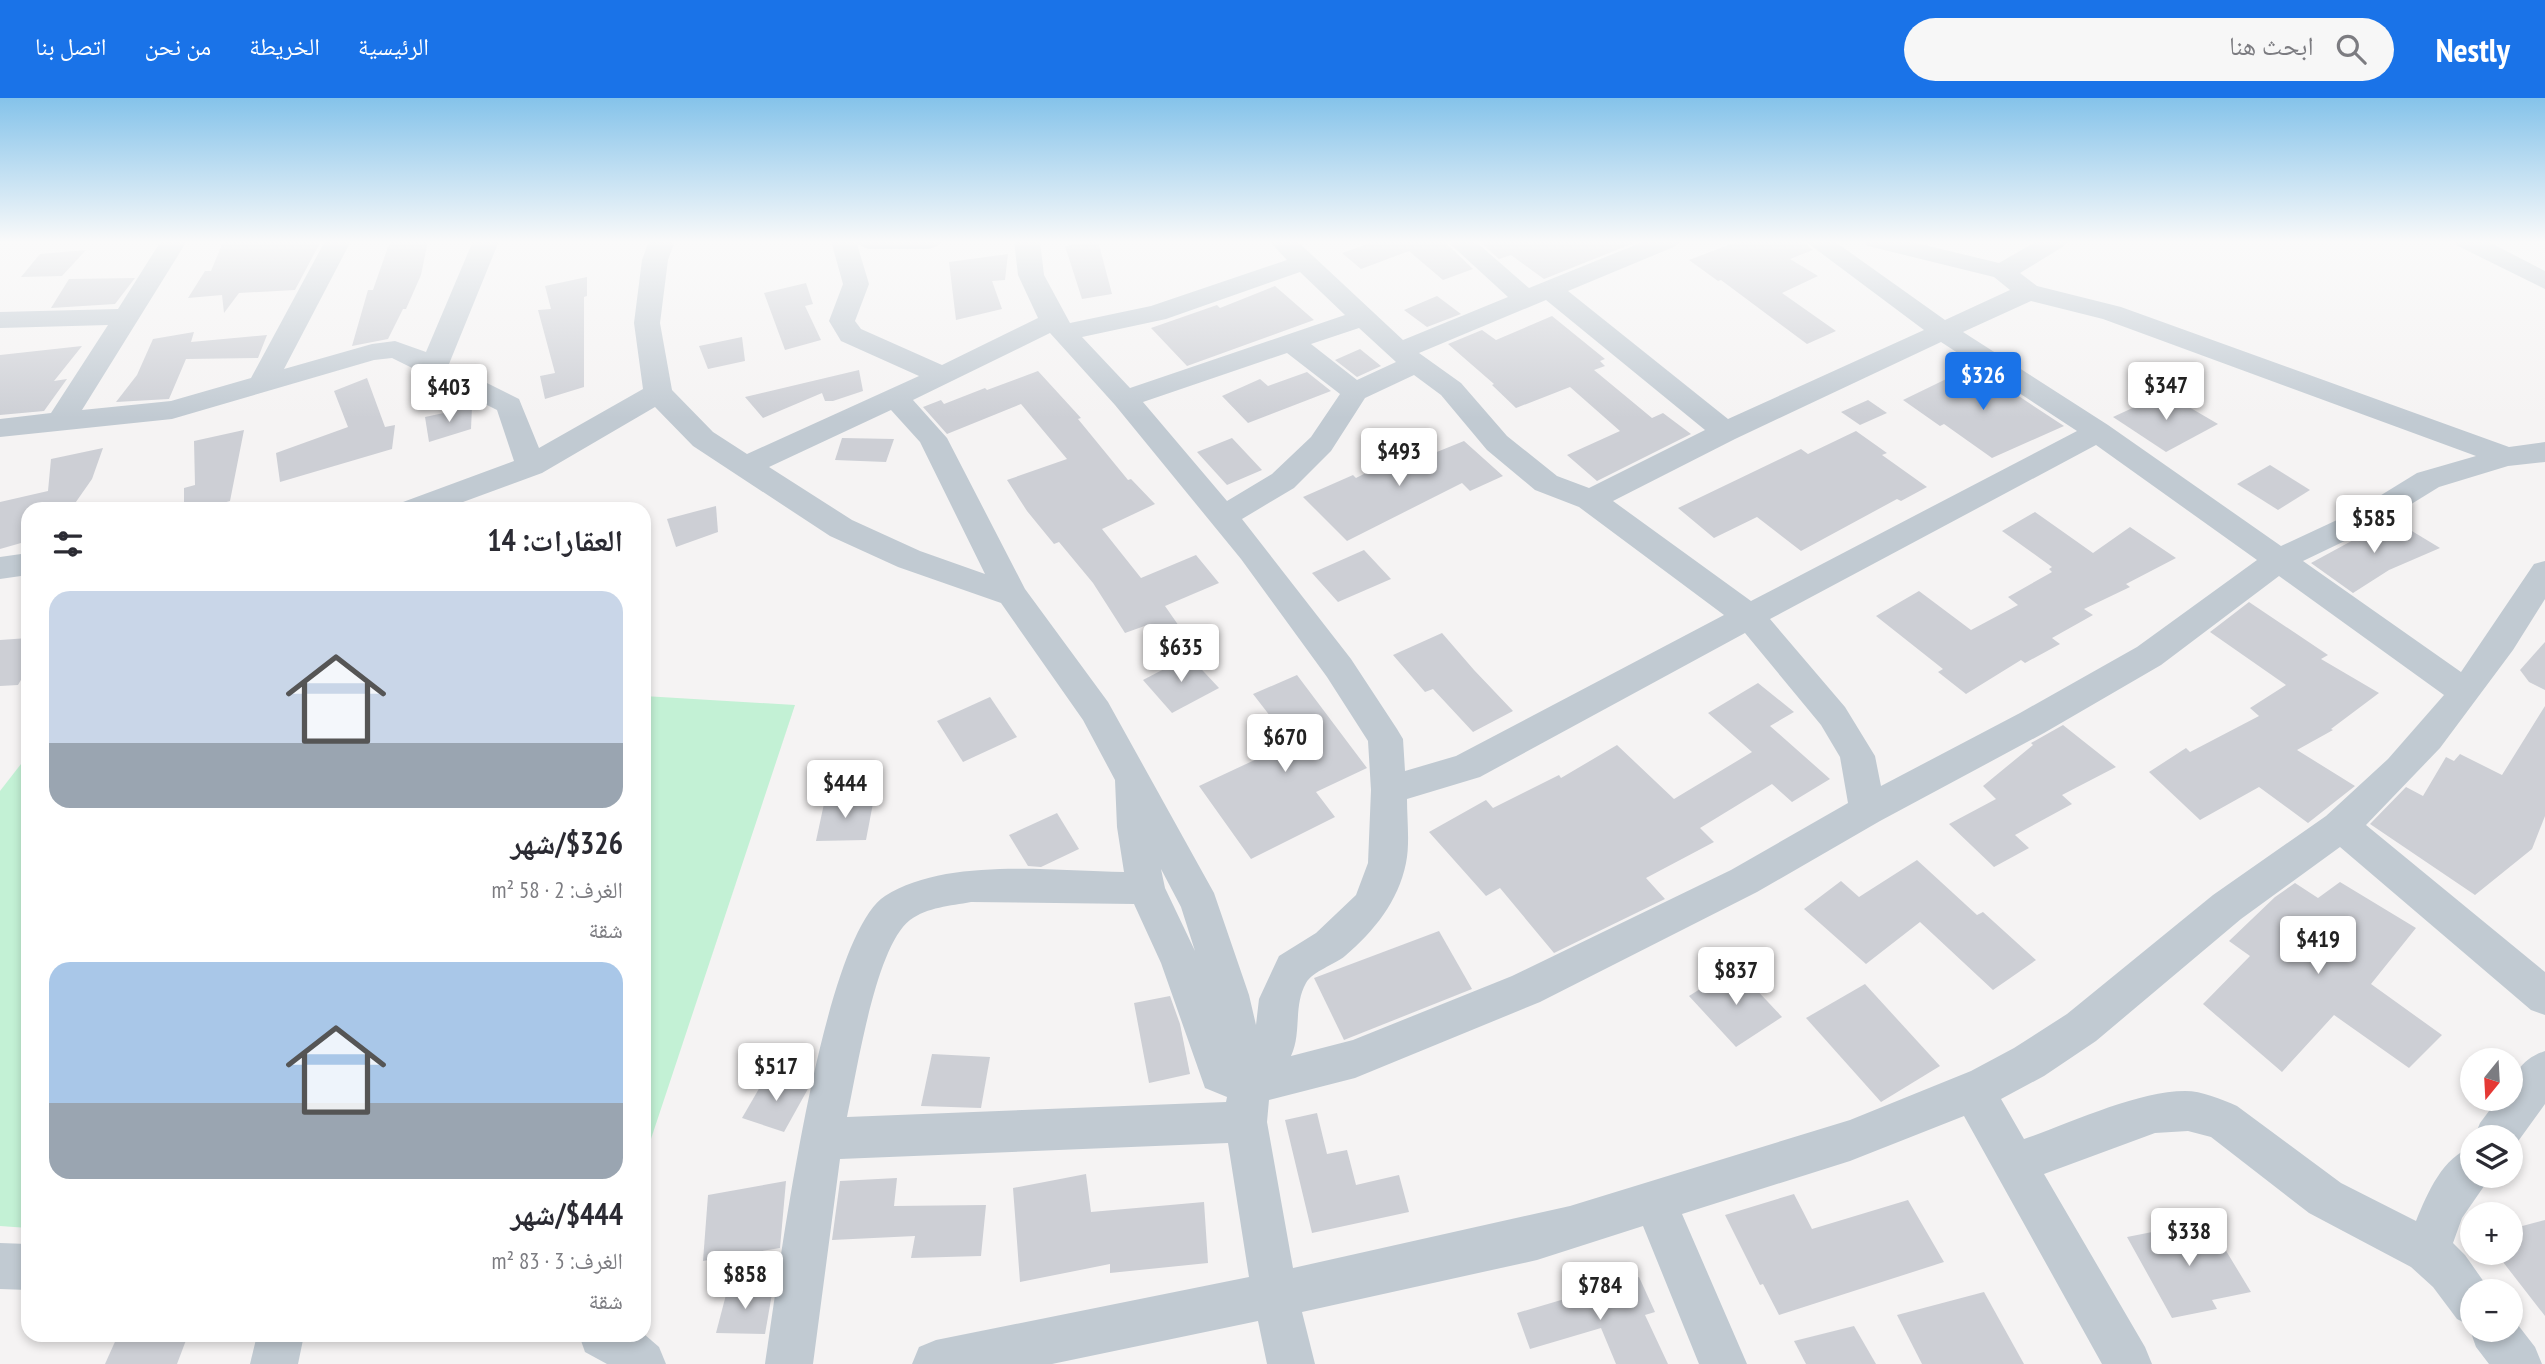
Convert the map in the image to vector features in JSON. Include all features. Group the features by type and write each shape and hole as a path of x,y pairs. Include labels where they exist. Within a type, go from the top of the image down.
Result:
{"street":[{"path":"61,422 137,300"},
{"path":"261,385 306,300"},
{"path":"434,366 461,300"},
{"path":"650,300 647,323 658,393 703,439 841,528 909,559 1012,595"},
{"path":"850,300 842,321 851,335 942,376"},
{"path":"1045,300 1059,326 1125,399 1252,551 1331,657 1385,739 1389,790 1387,863 1371,905 1330,945 1293,968 1279,999 1274,1048 1248,1104"},
{"path":"744,467 894,397 1059,326 1157,313 1194,300"},
{"path":"1346,300 1407,357 1451,389 1497,443 1546,483 1590,500 1749,616 1833,716 1857,756 1867,810"},
{"path":"1222,517 1283,481 1321,444 1356,392 1407,357 1528,300"},
{"path":"1546,300 1725,432"},
{"path":"1900,300 2098,432 2465,692"},
{"path":"1590,500 1725,432 2011,300"},
{"path":"2060,300 2112,313 2507,457"},
{"path":"0,320 127,317"},
{"path":"1125,399 1364,317"},
{"path":"1289,341 1356,392"},
{"path":"0,428 172,410 384,349 395,349 509,405 531,466"},
{"path":"433,502 531,466 658,393"},
{"path":"894,397 932,438 1012,595 1096,711 1200,905 1229,995 1248,1104 1275,1294 1291,1364"},
{"path":"1389,790 1467,767 2098,432"},
{"path":"821,1139 1248,1104 1526,989 1744,881 1867,810 2032,723 2149,656 2278,560 2363,520 2428,480 2507,457 2545,452"},
{"path":"0,568 21,565"},
{"path":"936,1364 1557,1232 1906,1120 1973,1091 2031,1061 2082,1028 2128,993 2229,905 2340,825 2397,770 2534,616 2545,572"},
{"path":"1133,779 1135,827 1146,888 1181,963 1220,1074 1248,1104"},
{"path":"2340,825 2545,997"},
{"path":"789,1364 821,1139 850,1013 869,947 881,925 896,909 924,894 971,886 1146,888"},
{"path":"2505,1125 2545,1070"},
{"path":"1973,1091 2128,1364"},
{"path":"2014,1164 2155,1113 2188,1111 2222,1120 2325,1198 2427,1251 2460,1286"},
{"path":"2427,1251 2445,1204 2460,1184"},
{"path":"1654,1200 1723,1364"},
{"path":"0,1266 21,1267"},
{"path":"274,1364 279,1342"},
{"path":"613,1342 642,1364"},
{"path":"2502,1342 2518,1364"}],"green space":[{"path":"651,696 795,705 651,1139"},
{"path":"21,764 21,1228 0,1226 0,791"}],"building":[{"path":"56,300 118,300 115,304 51,308"},
{"path":"223,300 234,300 224,313"},
{"path":"365,300 410,300 388,339 352,346"},
{"path":"549,300 584,300 584,387 545,399 540,376 555,373 538,310 551,309"},
{"path":"767,300 812,300 813,304 805,306 821,340 785,350"},
{"path":"954,300 999,300 1002,309 956,320"},
{"path":"1240,300 1291,300 1314,320 1187,366 1151,328 1217,305 1220,308"},
{"path":"1427,300 1442,300 1461,314 1427,327 1404,310"},
{"path":"1748,300 1792,300 1836,331 1807,344"},
{"path":"1552,316 1605,359 1600,361 1605,366 1594,370 1652,418 1663,413 1691,434 1597,481 1567,455 1620,431 1570,387 1516,408 1492,385 1494,384 1448,344 1482,330 1496,340"},
{"path":"194,332 191,342 267,335 258,358 186,359 169,399 116,402 137,375 153,339"},
{"path":"742,337 745,361 708,369 699,346"},
{"path":"82,346 54,381 67,379 44,411 0,415 0,355"},
{"path":"1360,349 1381,366 1357,377 1335,360"},
{"path":"1971,367 2064,426 1992,458 1944,424 1940,426 1903,400"},
{"path":"859,370 863,391 833,401 825,401 822,393 763,418 745,397"},
{"path":"1038,371 1081,418 1078,419 1128,480 1131,479 1155,504 1102,529 1141,578 1196,555 1219,583 1165,606 1188,639 1168,647 1150,624 1125,633 1093,583 1059,542 1054,544 1027,511 1007,480 1067,459 1021,404 947,434 923,407 941,400 944,404"},
{"path":"1307,372 1331,391 1248,423 1222,396 1260,379 1268,386"},
{"path":"367,378 385,427 395,425 392,449 280,482 276,453 348,427 334,391"},
{"path":"2165,393 2218,424 2166,452 2113,417"},
{"path":"1868,400 1887,413 1860,425 1841,412"},
{"path":"472,407 471,429 429,442 425,417"},
{"path":"244,430 230,501 184,502 184,488 195,485 194,441"},
{"path":"1856,431 1887,453 1882,455 1927,487 1901,501 1897,499 1801,551 1757,517 1714,538 1678,508 1801,449 1808,454"},
{"path":"842,438 894,439 886,462 835,460"},
{"path":"1232,438 1262,470 1227,485 1197,452"},
{"path":"1464,441 1503,476 1470,491 1462,483 1347,541 1303,497 1353,475 1356,478 1407,452 1417,460"},
{"path":"103,448 92,479 76,502 21,502 21,543 0,549 0,502 48,491 51,459"},
{"path":"2270,465 2310,490 2278,510 2237,484"},
{"path":"716,506 718,532 676,547 667,519"},
{"path":"2035,512 2093,553 2130,527 2176,558 2126,584 2130,587 2084,609 2093,615 2052,638 2060,644 2025,663 2021,660 1966,694 1938,672 1943,669 1876,616 1919,591 1971,630 2018,605 2008,597 2052,572 2049,569 2052,567 2002,531"},
{"path":"2392,519 2440,548 2389,570 2353,593 2311,563"},
{"path":"1364,550 1391,579 1338,602 1312,573"},
{"path":"2249,602 2328,655 2321,659 2379,693 2331,729 2333,730 2297,750 2355,786 2308,823 2259,787 2200,820 2149,772 2186,748 2190,752 2259,716 2250,708 2286,685 2210,632"},
{"path":"1442,633 1513,711 1473,732 1433,689 1425,692 1393,655"},
{"path":"21,638 21,680 18,685 0,686 0,640"},
{"path":"2545,642 2545,690 2529,682 2520,670"},
{"path":"1189,656 1219,688 1172,713 1143,680"},
{"path":"1297,675 1367,768 1316,792 1335,817 1251,859 1199,786 1291,743 1253,694"},
{"path":"1758,683 1794,712 1770,726 1830,779 1792,802 1772,784 1700,828 1714,842 1646,878 1665,899 1554,953 1500,888 1486,896 1429,832 1486,800 1493,808 1559,775 1561,778 1617,745 1674,799 1752,752 1708,713"},
{"path":"990,697 1017,737 963,762 937,721"},
{"path":"2545,706 2545,816 2532,849 2475,895 2370,824 2406,787 2423,796 2446,757 2454,761 2460,754 2502,775"},
{"path":"2063,725 2116,767 2062,795 2072,804 2015,835 2029,848 1994,867 1949,824 1996,799 1983,786 2033,745 2031,743"},
{"path":"874,798 866,840 816,841 825,799"},
{"path":"1057,813 1079,849 1041,867 1028,866 1009,835"},
{"path":"1917,860 1977,915 1983,912 2036,960 1993,990 1920,922 1866,964 1804,909 1841,881 1859,897"},
{"path":"2340,882 2416,928 2371,984 2442,1035 2409,1068 2334,1015 2282,1072 2203,1004 2250,956 2229,941 2275,897 2295,883 2318,898"},
{"path":"1439,931 1472,989 1344,1040 1314,978"},
{"path":"1735,967 1782,1017 1736,1047 1689,996"},
{"path":"1865,984 1940,1066 1881,1102 1806,1018"},
{"path":"1170,996 1180,1024 1190,1074 1149,1083 1134,1003"},
{"path":"932,1054 990,1057 981,1108 921,1106"},
{"path":"768,1073 809,1087 784,1132 742,1118"},
{"path":"1317,1113 1327,1154 1347,1150 1356,1185 1399,1175 1409,1212 1312,1233 1285,1120"},
{"path":"1086,1174 1091,1212 1204,1202 1208,1263 1110,1273 1110,1264 1020,1282 1013,1188"},
{"path":"897,1178 894,1206 986,1205 981,1256 911,1258 915,1236 832,1240 840,1181"},
{"path":"786,1181 780,1248 703,1261 708,1195"},
{"path":"1794,1194 1812,1229 1908,1200 1944,1262 1779,1315 1763,1284 1760,1285 1725,1215"},
{"path":"2545,1220 2545,1316 2523,1288 2523,1279 2516,1279 2505,1265 2523,1265 2523,1226"},
{"path":"2208,1221 2251,1292 2212,1300 2217,1309 2172,1318 2127,1237"},
{"path":"1639,1277 1655,1312 1645,1315 1668,1364 1616,1364 1601,1328 1530,1349 1517,1313"},
{"path":"728,1287 773,1288 765,1334 716,1333"},
{"path":"1984,1292 2024,1364 1922,1364 1897,1315"},
{"path":"1854,1326 1876,1364 1806,1364 1794,1341"},
{"path":"115,1342 185,1342 177,1364 105,1364"}]}
